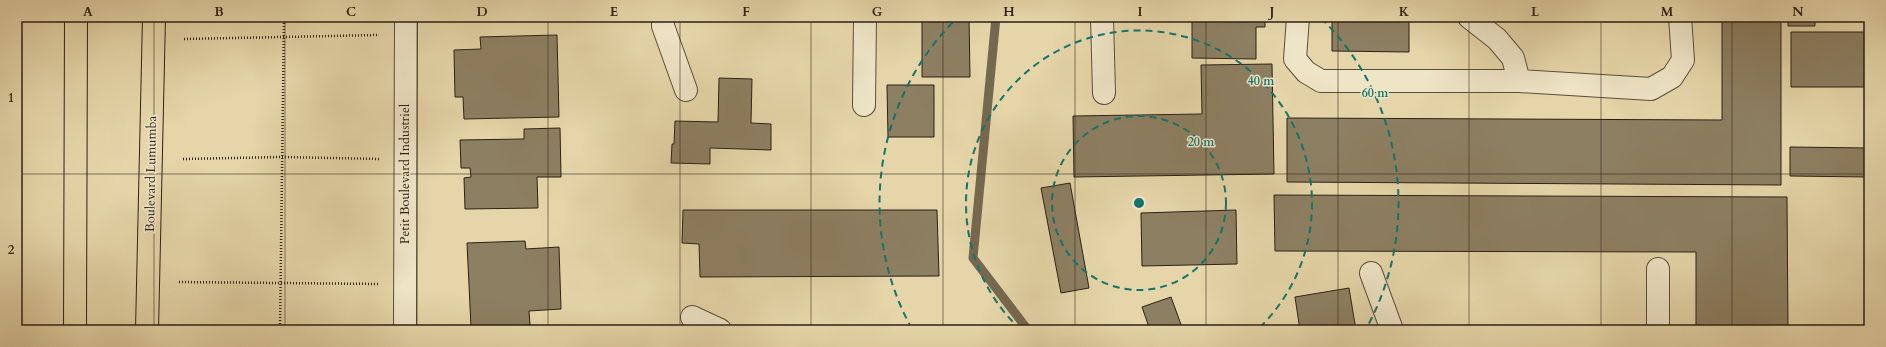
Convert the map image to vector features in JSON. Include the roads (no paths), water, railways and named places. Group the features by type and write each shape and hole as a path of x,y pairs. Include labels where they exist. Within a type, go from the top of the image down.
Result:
{"highway":[{"path":"75,330 76,17"},
{"name":"Boulevard Lumumba","path":"147,330 154,17"}],"street":[{"name":"Petit Boulevard Industriel","path":"405,330 406,17"},
{"path":"663,17 663,26 686,90"},
{"path":"864,105 865,17"},
{"path":"1102,17 1104,93"},
{"path":"1298,17 1295,59 1306,72 1321,81 1520,81 1651,89 1672,77 1683,60 1680,17"},
{"path":"1469,17 1497,39 1513,58 1520,81"},
{"path":"1658,269 1658,330"},
{"path":"1371,273 1392,330"},
{"path":"692,317 720,330"}],"waterway":[{"path":"996,17 973,258 1028,330"}]}
